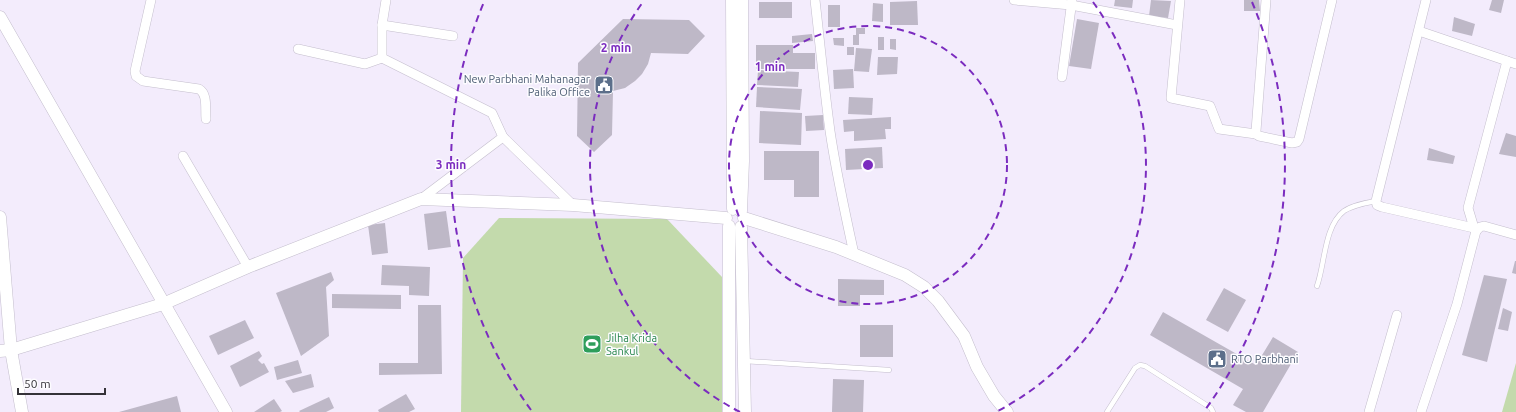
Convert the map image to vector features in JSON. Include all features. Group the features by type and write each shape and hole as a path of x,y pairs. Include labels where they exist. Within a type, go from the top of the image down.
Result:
{"street":[{"path":"151,0 135,71 136,76 143,81 199,89 203,91 205,96 206,119"},
{"path":"382,58 382,25 386,0"},
{"path":"732,0 736,218 744,361 745,412"},
{"path":"729,412 736,218 743,161 742,0"},
{"path":"815,0 830,132 854,254"},
{"path":"1014,0 1072,3 1177,25"},
{"path":"1180,0 1170,98 1210,106 1219,129 1256,134 1259,136 1292,143 1297,142 1299,139 1332,0"},
{"path":"1256,134 1266,0"},
{"path":"1426,0 1376,201 1377,205 1475,230 1484,226 1516,235"},
{"path":"1062,77 1072,3"},
{"path":"0,17 226,412"},
{"path":"382,25 453,36"},
{"path":"1419,31 1516,64"},
{"path":"298,49 365,64 382,58 492,113 503,138 573,205"},
{"path":"1421,412 1457,304 1475,230 1468,208 1507,61"},
{"path":"6,351 163,304 248,267 421,199 503,138"},
{"path":"183,156 248,267"},
{"path":"421,199 573,205 736,218 836,247 905,275 924,287 938,301 964,336 977,367 994,396 1007,412"},
{"path":"0,217 6,351 22,412"},
{"path":"1369,412 1397,315"}],"lane":[{"path":"1317,286 1328,239 1338,216 1351,207 1376,201"},
{"path":"744,361 889,370"},
{"path":"1108,412 1135,368 1140,366 1145,366 1211,408 1213,412"}],"green space":[{"name":"Jilha Krida Sankul","path":"499,218 667,219 722,277 722,412 461,412 463,258"},
{"path":"1516,363 1516,412 1502,412"}],"building":[{"path":"1115,0 1133,0 1132,8 1114,6"},
{"path":"1151,0 1171,1 1168,18 1149,16"},
{"path":"1244,0 1259,0 1260,11 1244,11"},
{"path":"1492,0 1504,0 1501,13 1489,10"},
{"path":"917,1 918,25 890,25 890,2"},
{"path":"759,2 792,2 792,18 759,18"},
{"path":"873,3 883,4 883,22 872,21"},
{"path":"828,5 840,5 840,27 828,27"},
{"path":"1454,17 1475,24 1472,36 1452,31"},
{"name":"New Parbhani Mahanagar Palika Office","path":"623,19 689,20 705,36 688,54 651,53 648,64 642,74 635,81 625,88 613,91 612,135 594,152 577,136 578,63"},
{"path":"1077,19 1099,23 1091,69 1069,66"},
{"path":"856,28 865,28 865,34 859,34 859,45 853,45 853,35 856,35"},
{"path":"812,34 813,41 792,43 792,36"},
{"path":"878,37 884,37 884,50 878,50"},
{"path":"833,38 844,38 844,46 834,45"},
{"path":"890,39 896,39 896,50 890,49"},
{"path":"756,45 793,45 793,53 815,53 815,69 756,69"},
{"path":"847,47 854,47 854,55 847,55"},
{"path":"856,48 872,49 869,72 854,71"},
{"path":"878,57 898,57 897,74 877,75"},
{"path":"853,69 854,88 834,89 833,70"},
{"path":"758,70 799,72 798,87 757,85"},
{"path":"757,87 802,89 800,110 756,107"},
{"path":"849,97 873,98 872,115 848,114"},
{"path":"760,111 802,113 801,145 759,143"},
{"path":"823,115 824,130 806,131 805,116"},
{"path":"891,117 891,129 885,129 886,139 854,141 854,131 844,132 843,120"},
{"path":"1506,133 1516,136 1516,157 1499,154"},
{"path":"882,147 883,168 846,170 845,149"},
{"path":"1429,148 1455,156 1453,164 1427,160"},
{"path":"764,151 819,151 819,197 794,197 794,180 764,180"},
{"path":"446,211 451,247 428,250 424,214"},
{"path":"385,223 388,253 372,255 368,225"},
{"path":"1516,261 1516,274 1512,273"},
{"path":"382,265 430,267 429,296 409,295 409,286 381,285"},
{"path":"331,272 334,280 326,287 329,336 301,356 276,293"},
{"path":"1484,275 1507,279 1487,362 1462,355"},
{"path":"838,279 884,280 884,295 860,295 860,306 838,306"},
{"name":"RTO Parbhani","path":"1224,288 1246,300 1228,332 1206,320"},
{"path":"332,294 401,295 401,309 332,308"},
{"path":"418,305 441,305 442,374 379,375 379,363 418,363"},
{"path":"1503,308 1512,312 1508,331 1498,329"},
{"name":"RTO Parbhani","path":"1163,312 1256,365 1273,337 1298,352 1263,412 1246,412 1233,405 1243,389 1150,335"},
{"path":"245,320 254,338 218,355 209,336"},
{"path":"860,325 893,325 893,357 860,357"},
{"path":"259,351 262,356 258,360 262,364 264,363 269,372 240,387 230,366"},
{"path":"298,360 302,373 277,380 274,367"},
{"path":"311,374 314,387 293,393 285,381"},
{"path":"833,379 864,380 863,412 832,412"},
{"path":"406,394 415,409 409,412 379,412 378,410"},
{"path":"177,396 181,412 119,412"},
{"path":"329,397 334,408 326,412 299,411"},
{"path":"274,399 282,411 254,412"}],"place":[{"name":"New Parbhani Mahanagar Palika Office","path":"604,85"},
{"name":"Jilha Krida Sankul","path":"592,344"},
{"name":"RTO Parbhani","path":"1217,359"}]}
